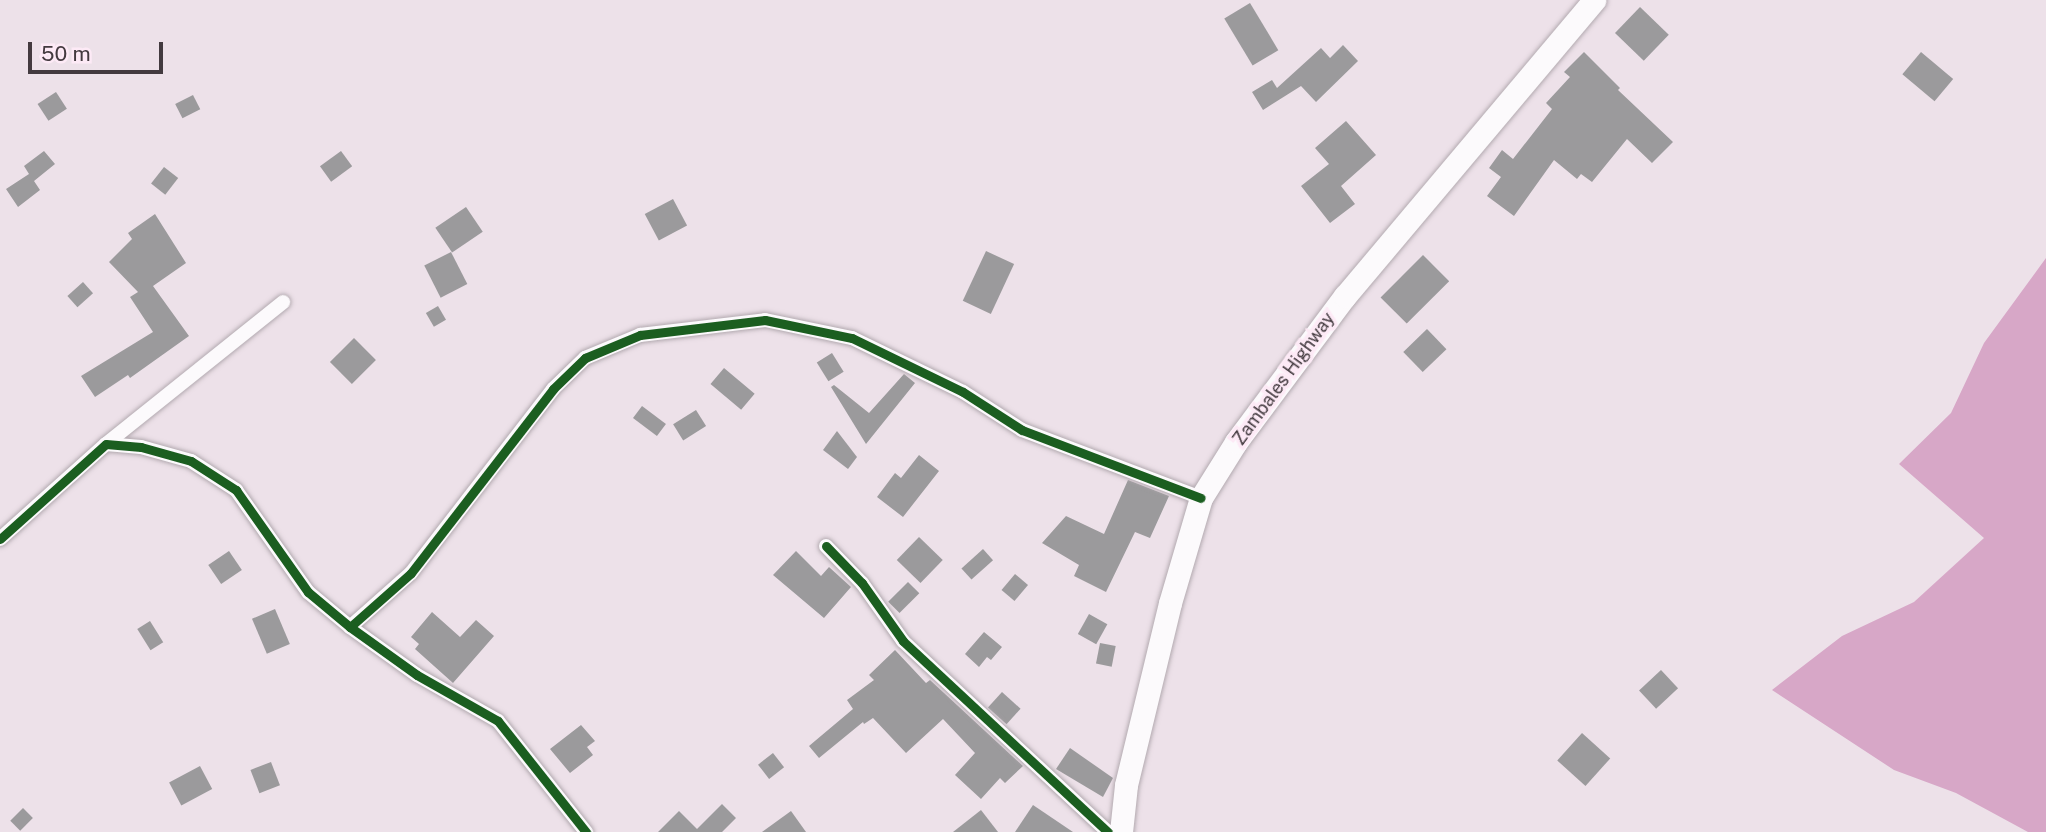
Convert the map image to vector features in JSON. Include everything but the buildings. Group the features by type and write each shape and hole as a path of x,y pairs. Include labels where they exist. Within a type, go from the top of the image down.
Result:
{"main road":[{"name":"Zambales Highway","path":"1121,832 1126,785 1170,603 1201,498 1236,442 1345,296 1594,0"}],"street":[{"path":"0,539 106,444 283,302"},
{"path":"350,627 411,573 553,389 585,358 640,335 765,320 852,338 963,392 1022,430 1201,498"},
{"path":"106,444 141,447 191,461 236,490 308,592 350,627 417,675 498,721 586,832"},
{"path":"826,546 862,583 903,642 1108,832"}],"shaded area":[{"path":"2046,258 2046,832 2028,832 1956,793 1894,770 1772,690 1842,636 1914,602 1984,538 1899,464 1951,413 1984,343"}],"cycle path":[{"path":"350,627 411,573 553,389 585,358 640,335 765,320 852,338 963,392 1022,430 1201,498"},
{"path":"0,539 106,444 141,447 191,461 236,490 308,592 350,627 417,675 498,721 586,832"},
{"path":"826,546 862,583 903,641 1108,832"}]}
